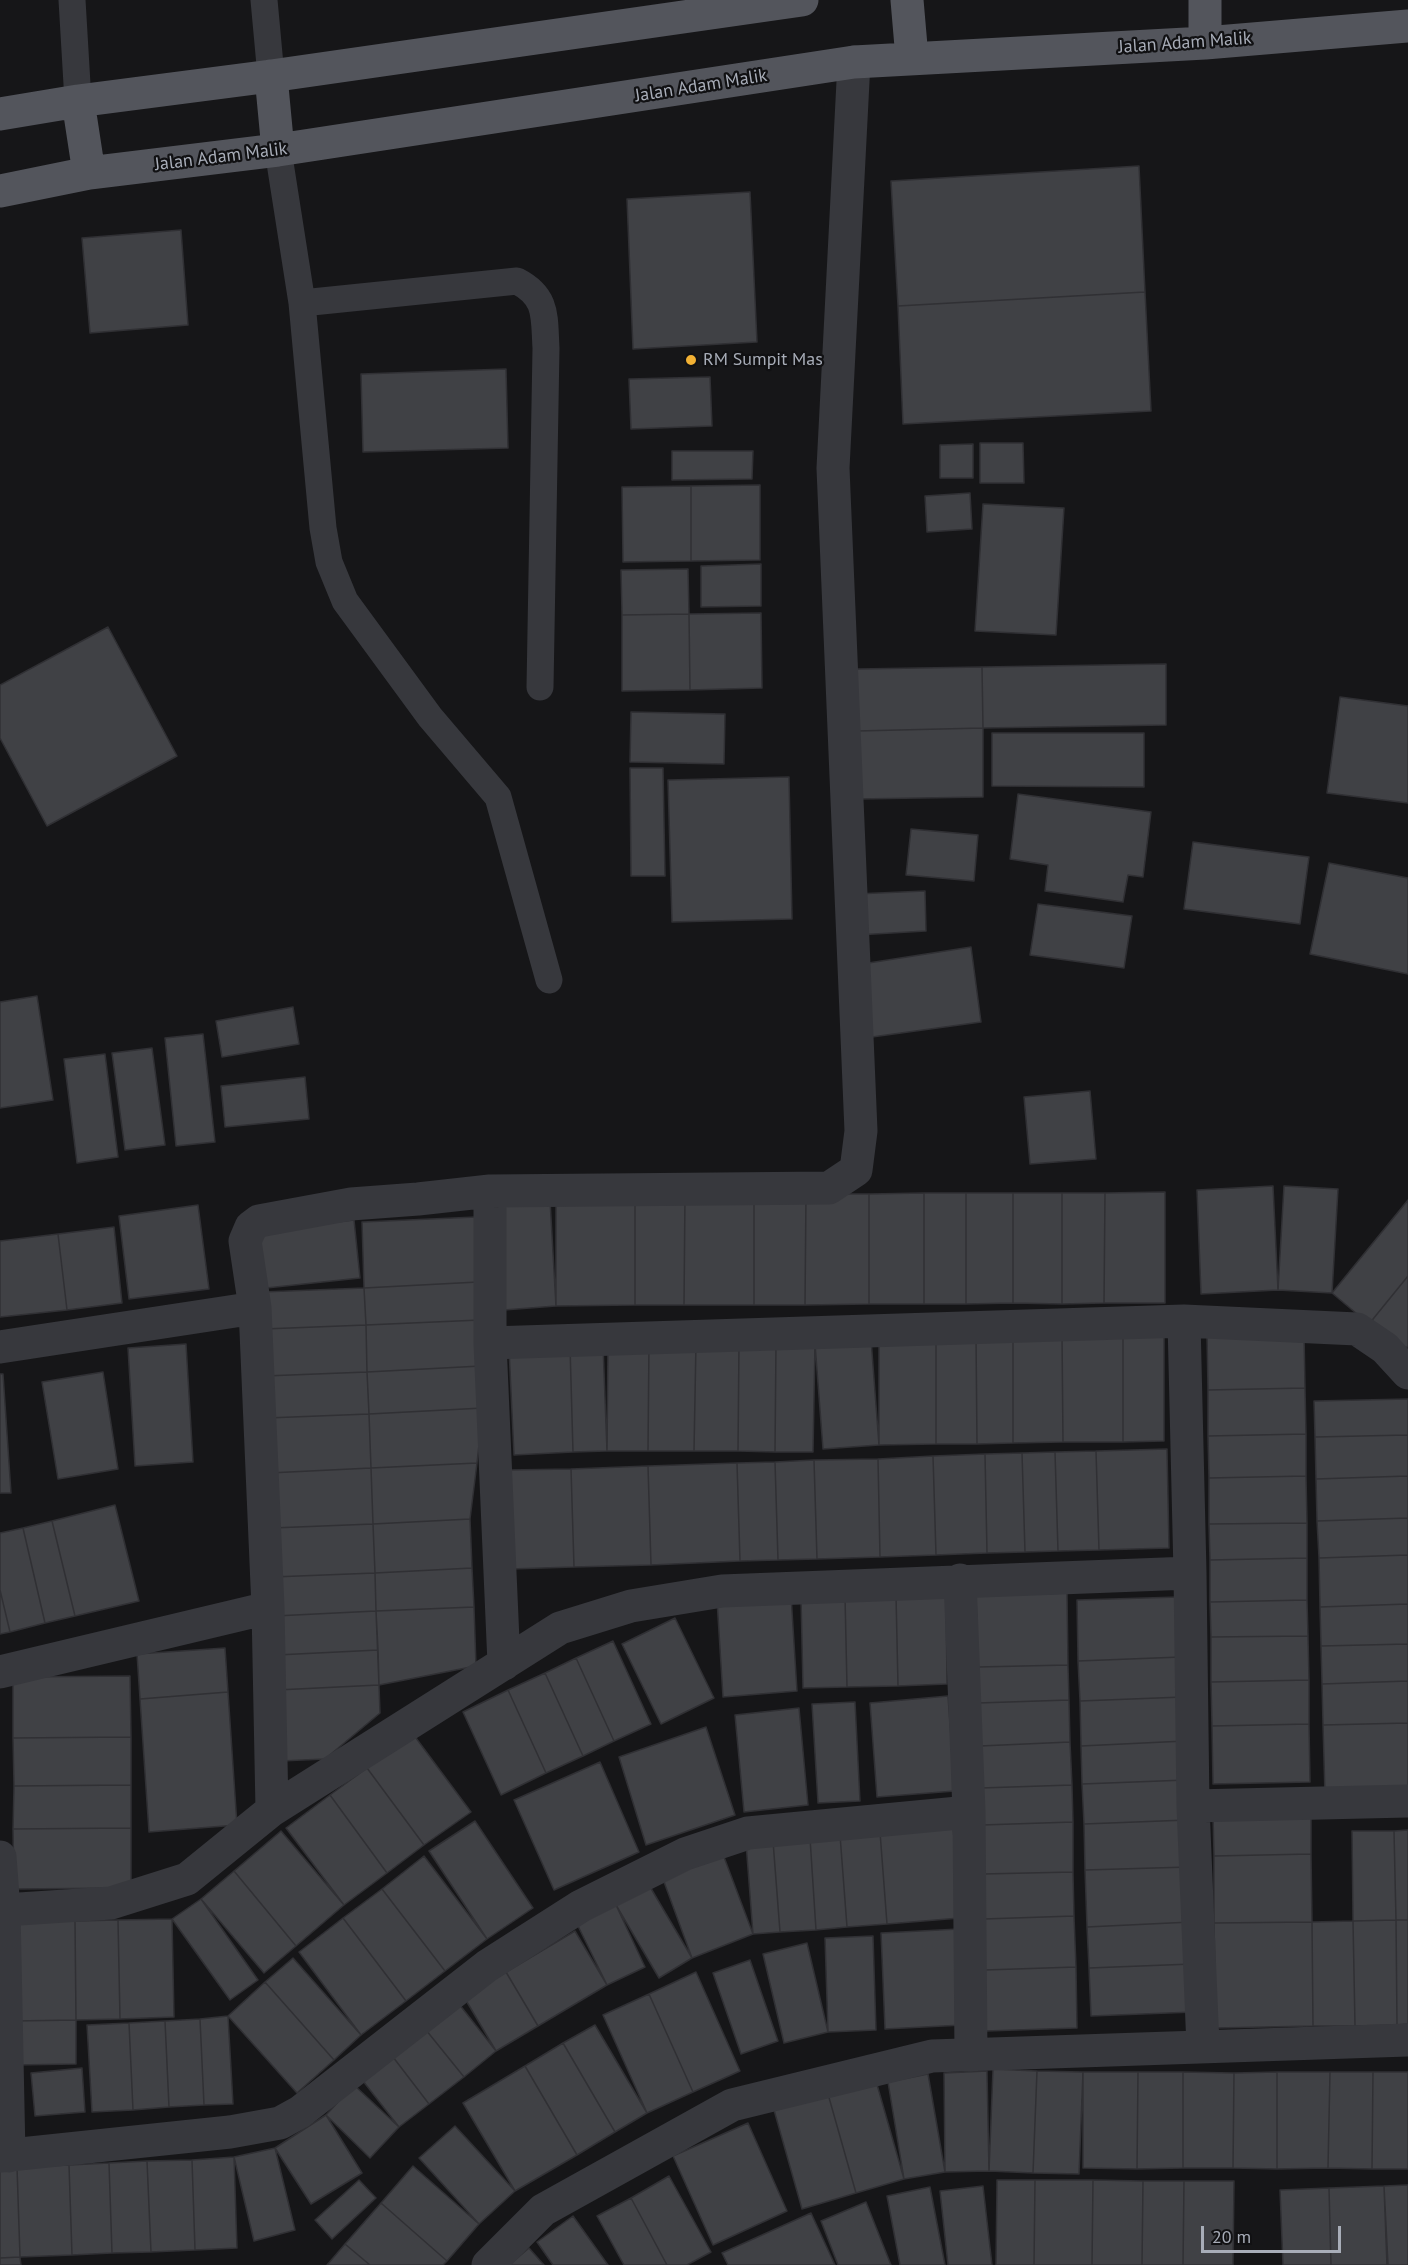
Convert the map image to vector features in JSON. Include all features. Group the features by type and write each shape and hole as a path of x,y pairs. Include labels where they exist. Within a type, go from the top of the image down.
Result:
{"main road":[{"path":"0,114 78,101 271,76 802,0"},
{"path":"907,0 912,58"},
{"path":"1205,0 1205,44"},
{"name":"Jalan Adam Malik","path":"0,191 89,173 229,154 278,150 854,62 1205,44 1408,26"},
{"path":"271,76 278,150"},
{"path":"78,101 89,173"}],"street":[{"path":"272,1810 268,1608 255,1308 245,1241 251,1227 259,1221 351,1204 490,1191 829,1188 856,1170 861,1131 833,468 854,62"},
{"path":"490,1191 490,1343 504,1664"},
{"path":"0,1347 255,1308"},
{"path":"490,1343 1184,1322 1357,1329 1385,1348 1408,1373"},
{"path":"1184,1322 1191,1573 1193,1806 1203,2047"},
{"path":"4,1910 111,1903 187,1879 272,1810 560,1628 631,1606 722,1590 1191,1573"},
{"path":"960,1580 969,1812 971,2055"},
{"path":"0,1672 268,1608"},
{"path":"1193,1806 1408,1801"},
{"path":"0,1857 4,1910 4,2156 230,2132 280,2123 300,2112 487,1966 581,1906 685,1854 748,1833 969,1812"},
{"path":"488,2265 543,2210 732,2105 932,2056 1408,2040"}],"lane":[{"path":"72,0 78,101"},
{"path":"264,0 271,76"},
{"path":"278,150 302,303 323,528 329,562 345,601 430,717 498,797 549,980"},
{"path":"302,303 517,281 537,293 544,313 546,348 540,687"}],"building":[{"path":"1139,166 1145,292 898,306 891,181"},
{"path":"750,192 757,342 633,349 627,199"},
{"path":"181,230 188,325 90,333 82,238"},
{"path":"1145,292 1151,411 903,424 898,306"},
{"path":"506,369 508,448 363,452 361,374"},
{"path":"710,377 712,426 631,429 629,379"},
{"path":"980,443 1023,443 1024,483 980,483"},
{"path":"973,444 973,478 940,478 940,445"},
{"path":"672,451 753,451 752,479 672,480"},
{"path":"760,485 760,560 691,561 691,486"},
{"path":"691,486 691,561 623,562 622,487"},
{"path":"970,493 972,529 927,532 925,496"},
{"path":"983,504 1064,508 1056,635 975,631"},
{"path":"761,564 761,606 701,607 701,566"},
{"path":"688,569 689,614 622,615 621,570"},
{"path":"761,613 762,688 690,690 689,614"},
{"path":"689,614 690,690 622,691 622,615"},
{"path":"108,627 177,756 47,826 0,738 0,685"},
{"path":"1166,664 1166,725 983,728 982,667"},
{"path":"982,667 983,728 857,731 856,669"},
{"path":"1340,697 1408,706 1408,803 1327,793"},
{"path":"631,712 725,714 724,764 630,762"},
{"path":"983,728 983,797 858,799 857,731"},
{"path":"992,733 1144,733 1144,787 992,786"},
{"path":"630,768 663,768 665,876 631,876"},
{"path":"789,777 792,919 672,922 668,780"},
{"path":"1018,794 1151,812 1143,877 1128,875 1123,902 1045,891 1048,865 1010,859"},
{"path":"911,829 978,835 974,881 906,875"},
{"path":"1193,842 1309,857 1300,924 1184,909"},
{"path":"1329,863 1408,878 1408,974 1310,954"},
{"path":"925,891 926,931 857,935 855,894"},
{"path":"1038,904 1132,916 1124,968 1030,955"},
{"path":"971,947 981,1022 872,1037 862,964"},
{"path":"37,996 53,1100 0,1108 0,1002"},
{"path":"293,1007 299,1044 222,1057 216,1021"},
{"path":"203,1034 215,1142 176,1146 165,1038"},
{"path":"152,1048 165,1145 125,1150 112,1053"},
{"path":"105,1054 118,1157 77,1163 64,1059"},
{"path":"305,1077 309,1119 225,1127 221,1086"},
{"path":"1090,1091 1096,1159 1030,1164 1024,1097"},
{"path":"1273,1186 1278,1290 1201,1294 1197,1190"},
{"path":"1284,1186 1338,1189 1332,1293 1278,1290"},
{"path":"1165,1192 1165,1303 1104,1303 1105,1193"},
{"path":"924,1193 924,1304 869,1304 869,1194"},
{"path":"924,1193 966,1193 966,1304 924,1304"},
{"path":"966,1193 1013,1193 1013,1303 966,1304"},
{"path":"1013,1193 1062,1193 1062,1304 1013,1303"},
{"path":"1062,1193 1105,1193 1104,1303 1062,1304"},
{"path":"754,1194 754,1305 684,1305 685,1195"},
{"path":"754,1194 806,1194 805,1305 754,1305"},
{"path":"806,1194 869,1194 869,1304 805,1305"},
{"path":"556,1195 635,1195 635,1305 556,1306"},
{"path":"635,1195 685,1195 684,1305 635,1305"},
{"path":"550,1200 556,1306 504,1310 498,1203"},
{"path":"1408,1200 1408,1276 1369,1324 1332,1293"},
{"path":"198,1205 209,1289 129,1299 119,1216"},
{"path":"476,1217 478,1282 364,1288 362,1222"},
{"path":"354,1220 360,1278 257,1289 252,1232"},
{"path":"114,1227 122,1303 67,1310 58,1234"},
{"path":"58,1234 67,1310 0,1317 0,1241"},
{"path":"1408,1276 1408,1346 1403,1352 1369,1324"},
{"path":"478,1282 480,1320 366,1325 364,1288"},
{"path":"364,1288 366,1325 264,1329 262,1292"},
{"path":"480,1320 481,1366 367,1372 366,1325"},
{"path":"366,1325 367,1372 265,1376 264,1329"},
{"path":"1304,1333 1305,1388 1208,1390 1207,1335"},
{"path":"1123,1334 1123,1442 1063,1442 1062,1335"},
{"path":"1123,1334 1164,1334 1164,1441 1123,1442"},
{"path":"1062,1335 1063,1442 1013,1443 1013,1336"},
{"path":"976,1336 977,1444 936,1444 936,1337"},
{"path":"976,1336 1013,1336 1013,1443 977,1444"},
{"path":"879,1337 936,1337 936,1444 879,1445"},
{"path":"871,1339 879,1445 823,1449 815,1344"},
{"path":"608,1342 649,1342 648,1451 607,1451"},
{"path":"649,1342 696,1343 694,1451 648,1451"},
{"path":"696,1343 739,1343 738,1451 694,1451"},
{"path":"739,1343 776,1343 775,1452 738,1451"},
{"path":"776,1343 815,1344 813,1452 775,1452"},
{"path":"186,1344 193,1462 135,1466 128,1348"},
{"path":"603,1345 607,1451 573,1452 570,1346"},
{"path":"570,1346 573,1452 514,1455 509,1349"},
{"path":"481,1366 483,1408 369,1414 367,1372"},
{"path":"103,1372 118,1469 58,1479 42,1382"},
{"path":"367,1372 369,1414 267,1418 265,1376"},
{"path":"0,1374 3,1374 11,1493 0,1493"},
{"path":"1305,1388 1306,1434 1208,1436 1208,1390"},
{"path":"1408,1399 1408,1435 1315,1437 1314,1401"},
{"path":"483,1408 477,1463 371,1468 369,1414"},
{"path":"369,1414 371,1468 269,1473 267,1418"},
{"path":"1306,1434 1306,1476 1209,1478 1208,1436"},
{"path":"1408,1435 1408,1476 1316,1479 1315,1437"},
{"path":"1167,1449 1169,1548 1099,1550 1096,1451"},
{"path":"1096,1451 1099,1550 1058,1551 1055,1452"},
{"path":"1055,1452 1058,1551 1025,1552 1022,1453"},
{"path":"1022,1453 1025,1552 987,1553 985,1454"},
{"path":"985,1454 987,1553 936,1555 933,1456"},
{"path":"933,1456 936,1555 880,1557 878,1459"},
{"path":"878,1459 880,1557 817,1559 814,1460"},
{"path":"814,1460 817,1559 778,1560 775,1462"},
{"path":"775,1462 778,1560 740,1561 737,1463"},
{"path":"477,1463 470,1519 373,1524 371,1468"},
{"path":"737,1463 740,1561 651,1565 648,1466"},
{"path":"648,1466 651,1565 574,1567 571,1469"},
{"path":"371,1468 373,1524 272,1528 269,1473"},
{"path":"571,1469 574,1567 510,1569 507,1470"},
{"path":"1306,1476 1307,1523 1209,1524 1209,1478"},
{"path":"1408,1476 1408,1518 1317,1521 1316,1479"},
{"path":"115,1505 139,1601 75,1616 52,1521"},
{"path":"1408,1518 1408,1555 1319,1558 1317,1521"},
{"path":"470,1519 472,1568 375,1573 373,1524"},
{"path":"52,1521 75,1616 45,1623 23,1528"},
{"path":"1307,1523 1307,1558 1210,1560 1209,1524"},
{"path":"373,1524 375,1573 273,1577 272,1528"},
{"path":"23,1528 45,1623 10,1632 0,1590 0,1533"},
{"path":"1408,1555 1408,1604 1320,1607 1319,1558"},
{"path":"1307,1558 1307,1600 1210,1602 1210,1560"},
{"path":"472,1568 474,1607 376,1611 375,1573"},
{"path":"375,1573 376,1611 275,1616 273,1577"},
{"path":"0,1590 10,1632 0,1634"},
{"path":"946,1593 947,1684 898,1686 896,1595"},
{"path":"1067,1593 1068,1665 978,1667 976,1596"},
{"path":"791,1595 797,1691 723,1697 717,1600"},
{"path":"896,1595 898,1686 847,1687 845,1596"},
{"path":"845,1596 847,1687 803,1688 801,1598"},
{"path":"1179,1597 1181,1657 1078,1661 1077,1600"},
{"path":"1307,1600 1308,1636 1211,1637 1210,1602"},
{"path":"1408,1604 1408,1644 1321,1646 1320,1607"},
{"path":"474,1607 476,1666 379,1685 376,1611"},
{"path":"376,1611 378,1650 277,1655 275,1616"},
{"path":"675,1618 714,1698 661,1724 622,1644"},
{"path":"1308,1636 1309,1680 1211,1682 1211,1637"},
{"path":"613,1641 651,1724 614,1741 576,1658"},
{"path":"1408,1644 1408,1681 1322,1684 1321,1646"},
{"path":"225,1648 228,1692 140,1699 137,1654"},
{"path":"378,1650 379,1685 277,1690 277,1655"},
{"path":"1181,1657 1183,1697 1080,1701 1078,1661"},
{"path":"576,1658 614,1741 583,1756 545,1673"},
{"path":"1068,1665 1069,1700 978,1703 978,1667"},
{"path":"545,1673 583,1756 546,1773 508,1690"},
{"path":"130,1676 131,1737 13,1738 13,1677"},
{"path":"1309,1680 1309,1724 1212,1726 1211,1682"},
{"path":"1408,1681 1408,1723 1323,1725 1322,1684"},
{"path":"379,1685 380,1713 325,1759 281,1761 277,1690"},
{"path":"508,1690 546,1773 501,1795 463,1712"},
{"path":"228,1692 237,1825 149,1832 140,1699"},
{"path":"948,1696 955,1791 877,1797 870,1703"},
{"path":"1183,1697 1185,1741 1081,1746 1080,1701"},
{"path":"1069,1700 1070,1742 980,1746 978,1703"},
{"path":"855,1702 860,1801 818,1803 812,1704"},
{"path":"799,1708 808,1805 744,1812 735,1715"},
{"path":"1408,1723 1408,1792 1325,1795 1323,1725"},
{"path":"1309,1724 1310,1782 1213,1784 1212,1726"},
{"path":"706,1727 735,1815 646,1845 619,1757"},
{"path":"413,1734 471,1812 424,1845 367,1768"},
{"path":"131,1737 131,1785 14,1786 13,1738"},
{"path":"1185,1741 1186,1780 1082,1784 1081,1746"},
{"path":"1070,1742 1072,1785 981,1788 980,1746"},
{"path":"600,1762 639,1852 554,1890 514,1800"},
{"path":"367,1768 424,1845 387,1873 330,1795"},
{"path":"1186,1780 1187,1820 1084,1824 1082,1784"},
{"path":"131,1785 131,1828 13,1829 14,1786"},
{"path":"1072,1785 1073,1822 982,1825 981,1788"},
{"path":"330,1795 387,1873 344,1905 286,1828"},
{"path":"1311,1811 1311,1854 1214,1856 1213,1815"},
{"path":"1187,1820 1189,1867 1085,1870 1084,1824"},
{"path":"475,1821 533,1908 487,1939 429,1851"},
{"path":"1073,1822 1073,1872 983,1874 982,1825"},
{"path":"953,1826 960,1918 887,1924 880,1832"},
{"path":"131,1828 131,1888 14,1889 13,1829"},
{"path":"1408,1830 1408,1920 1396,1920 1394,1831"},
{"path":"281,1831 344,1905 296,1946 234,1871"},
{"path":"1352,1831 1394,1831 1396,1920 1353,1921"},
{"path":"880,1832 887,1924 847,1927 840,1835"},
{"path":"840,1835 847,1927 816,1930 810,1838"},
{"path":"810,1838 816,1930 780,1932 773,1841"},
{"path":"773,1841 780,1932 753,1934 746,1843"},
{"path":"721,1849 753,1934 692,1958 660,1871"},
{"path":"1311,1854 1312,1922 1214,1923 1214,1856"},
{"path":"424,1856 487,1939 445,1971 382,1889"},
{"path":"1189,1867 1191,1922 1087,1927 1085,1870"},
{"path":"234,1871 296,1946 264,1973 201,1899"},
{"path":"1073,1872 1074,1916 984,1919 983,1874"},
{"path":"649,1885 692,1958 659,1978 616,1905"},
{"path":"382,1889 445,1971 406,2001 343,1918"},
{"path":"201,1899 258,1980 230,2000 172,1919"},
{"path":"616,1905 645,1967 607,1985 577,1924"},
{"path":"1074,1916 1076,1967 985,1970 984,1919"},
{"path":"343,1918 406,2001 361,2035 299,1952"},
{"path":"172,1919 174,2017 120,2019 118,1920"},
{"path":"118,1920 120,2019 76,2020 75,1921"},
{"path":"1396,1920 1408,1920 1408,2024 1397,2025"},
{"path":"1396,1920 1397,2025 1355,2026 1353,1921"},
{"path":"75,1921 76,2020 14,2021 13,1922"},
{"path":"1353,1921 1355,2026 1313,2026 1312,1922"},
{"path":"1191,1922 1192,1964 1089,1968 1087,1927"},
{"path":"1312,1922 1313,2026 1216,2028 1214,1923"},
{"path":"959,1929 963,2025 885,2029 881,1933"},
{"path":"575,1931 607,1985 538,2026 506,1972"},
{"path":"873,1936 876,2030 828,2032 825,1938"},
{"path":"807,1943 828,2032 784,2043 763,1954"},
{"path":"293,1958 361,2035 334,2060 265,1982"},
{"path":"750,1960 778,2041 741,2054 713,1973"},
{"path":"1192,1964 1194,2012 1091,2016 1089,1968"},
{"path":"1076,1967 1077,2028 986,2031 985,1970"},
{"path":"506,1972 538,2026 496,2051 464,1997"},
{"path":"696,1972 740,2071 693,2092 649,1994"},
{"path":"265,1982 334,2060 297,2093 228,2016"},
{"path":"649,1994 693,2092 647,2113 603,2015"},
{"path":"459,2004 496,2051 464,2077 426,2030"},
{"path":"228,2016 233,2104 204,2105 200,2019"},
{"path":"200,2019 204,2105 169,2107 165,2021"},
{"path":"76,2020 76,2064 15,2065 14,2021"},
{"path":"165,2021 169,2107 133,2110 129,2023"},
{"path":"129,2023 133,2110 92,2112 87,2025"},
{"path":"595,2025 647,2113 615,2132 563,2043"},
{"path":"426,2030 464,2077 429,2104 393,2057"},
{"path":"563,2043 615,2132 577,2155 525,2066"},
{"path":"393,2057 429,2104 399,2127 363,2081"},
{"path":"525,2066 577,2155 515,2191 463,2103"},
{"path":"82,2068 85,2112 35,2116 31,2073"},
{"path":"993,2069 1037,2071 1033,2173 989,2171"},
{"path":"987,2071 989,2171 945,2172 944,2073"},
{"path":"1037,2071 1083,2072 1079,2174 1033,2173"},
{"path":"1083,2072 1138,2072 1137,2169 1083,2168"},
{"path":"1138,2072 1183,2072 1183,2168 1137,2169"},
{"path":"1183,2072 1234,2073 1233,2168 1183,2168"},
{"path":"1277,2072 1330,2072 1328,2168 1277,2169"},
{"path":"1277,2072 1277,2169 1233,2168 1234,2073"},
{"path":"1330,2072 1373,2072 1372,2169 1328,2168"},
{"path":"1373,2072 1408,2072 1408,2169 1372,2169"},
{"path":"928,2074 945,2172 904,2179 888,2082"},
{"path":"876,2081 904,2179 856,2193 828,2094"},
{"path":"354,2085 399,2127 370,2158 326,2115"},
{"path":"828,2094 856,2193 802,2209 774,2110"},
{"path":"326,2115 362,2173 311,2204 275,2148"},
{"path":"748,2123 787,2211 713,2245 673,2156"},
{"path":"455,2126 515,2191 479,2224 419,2158"},
{"path":"275,2148 295,2230 254,2241 234,2157"},
{"path":"234,2157 237,2248 195,2250 192,2160"},
{"path":"192,2160 195,2250 151,2252 147,2161"},
{"path":"147,2161 151,2252 112,2253 109,2163"},
{"path":"109,2163 112,2253 72,2255 69,2165"},
{"path":"69,2165 72,2255 20,2257 17,2167"},
{"path":"413,2166 479,2224 447,2261 381,2203"},
{"path":"17,2167 20,2257 0,2258 0,2168"},
{"path":"669,2176 711,2252 687,2265 667,2265 631,2198"},
{"path":"359,2180 376,2198 332,2239 315,2220"},
{"path":"997,2180 1035,2180 1034,2265 996,2265"},
{"path":"1035,2180 1093,2180 1092,2265 1034,2265"},
{"path":"1093,2180 1143,2181 1142,2265 1092,2265"},
{"path":"1143,2181 1184,2181 1183,2265 1142,2265"},
{"path":"1184,2181 1234,2181 1233,2265 1183,2265"},
{"path":"1408,2185 1408,2265 1388,2265 1384,2186"},
{"path":"983,2186 992,2265 948,2265 940,2191"},
{"path":"1384,2186 1387,2265 1331,2265 1329,2188"},
{"path":"930,2187 945,2265 900,2265 887,2196"},
{"path":"1329,2188 1331,2265 1283,2265 1280,2190"},
{"path":"631,2198 667,2265 624,2265 597,2216"},
{"path":"866,2202 891,2265 838,2265 821,2221"},
{"path":"381,2203 447,2261 443,2265 370,2265 345,2244"},
{"path":"811,2213 835,2265 728,2265 722,2253"},
{"path":"573,2216 608,2265 553,2265 537,2242"},
{"path":"345,2244 370,2265 327,2265"},
{"path":"529,2248 544,2265 509,2265"},
{"path":"20,2257 21,2265 0,2265 0,2258"}],"place":[{"name":"RM Sumpit Mas","path":"691,360"}]}
